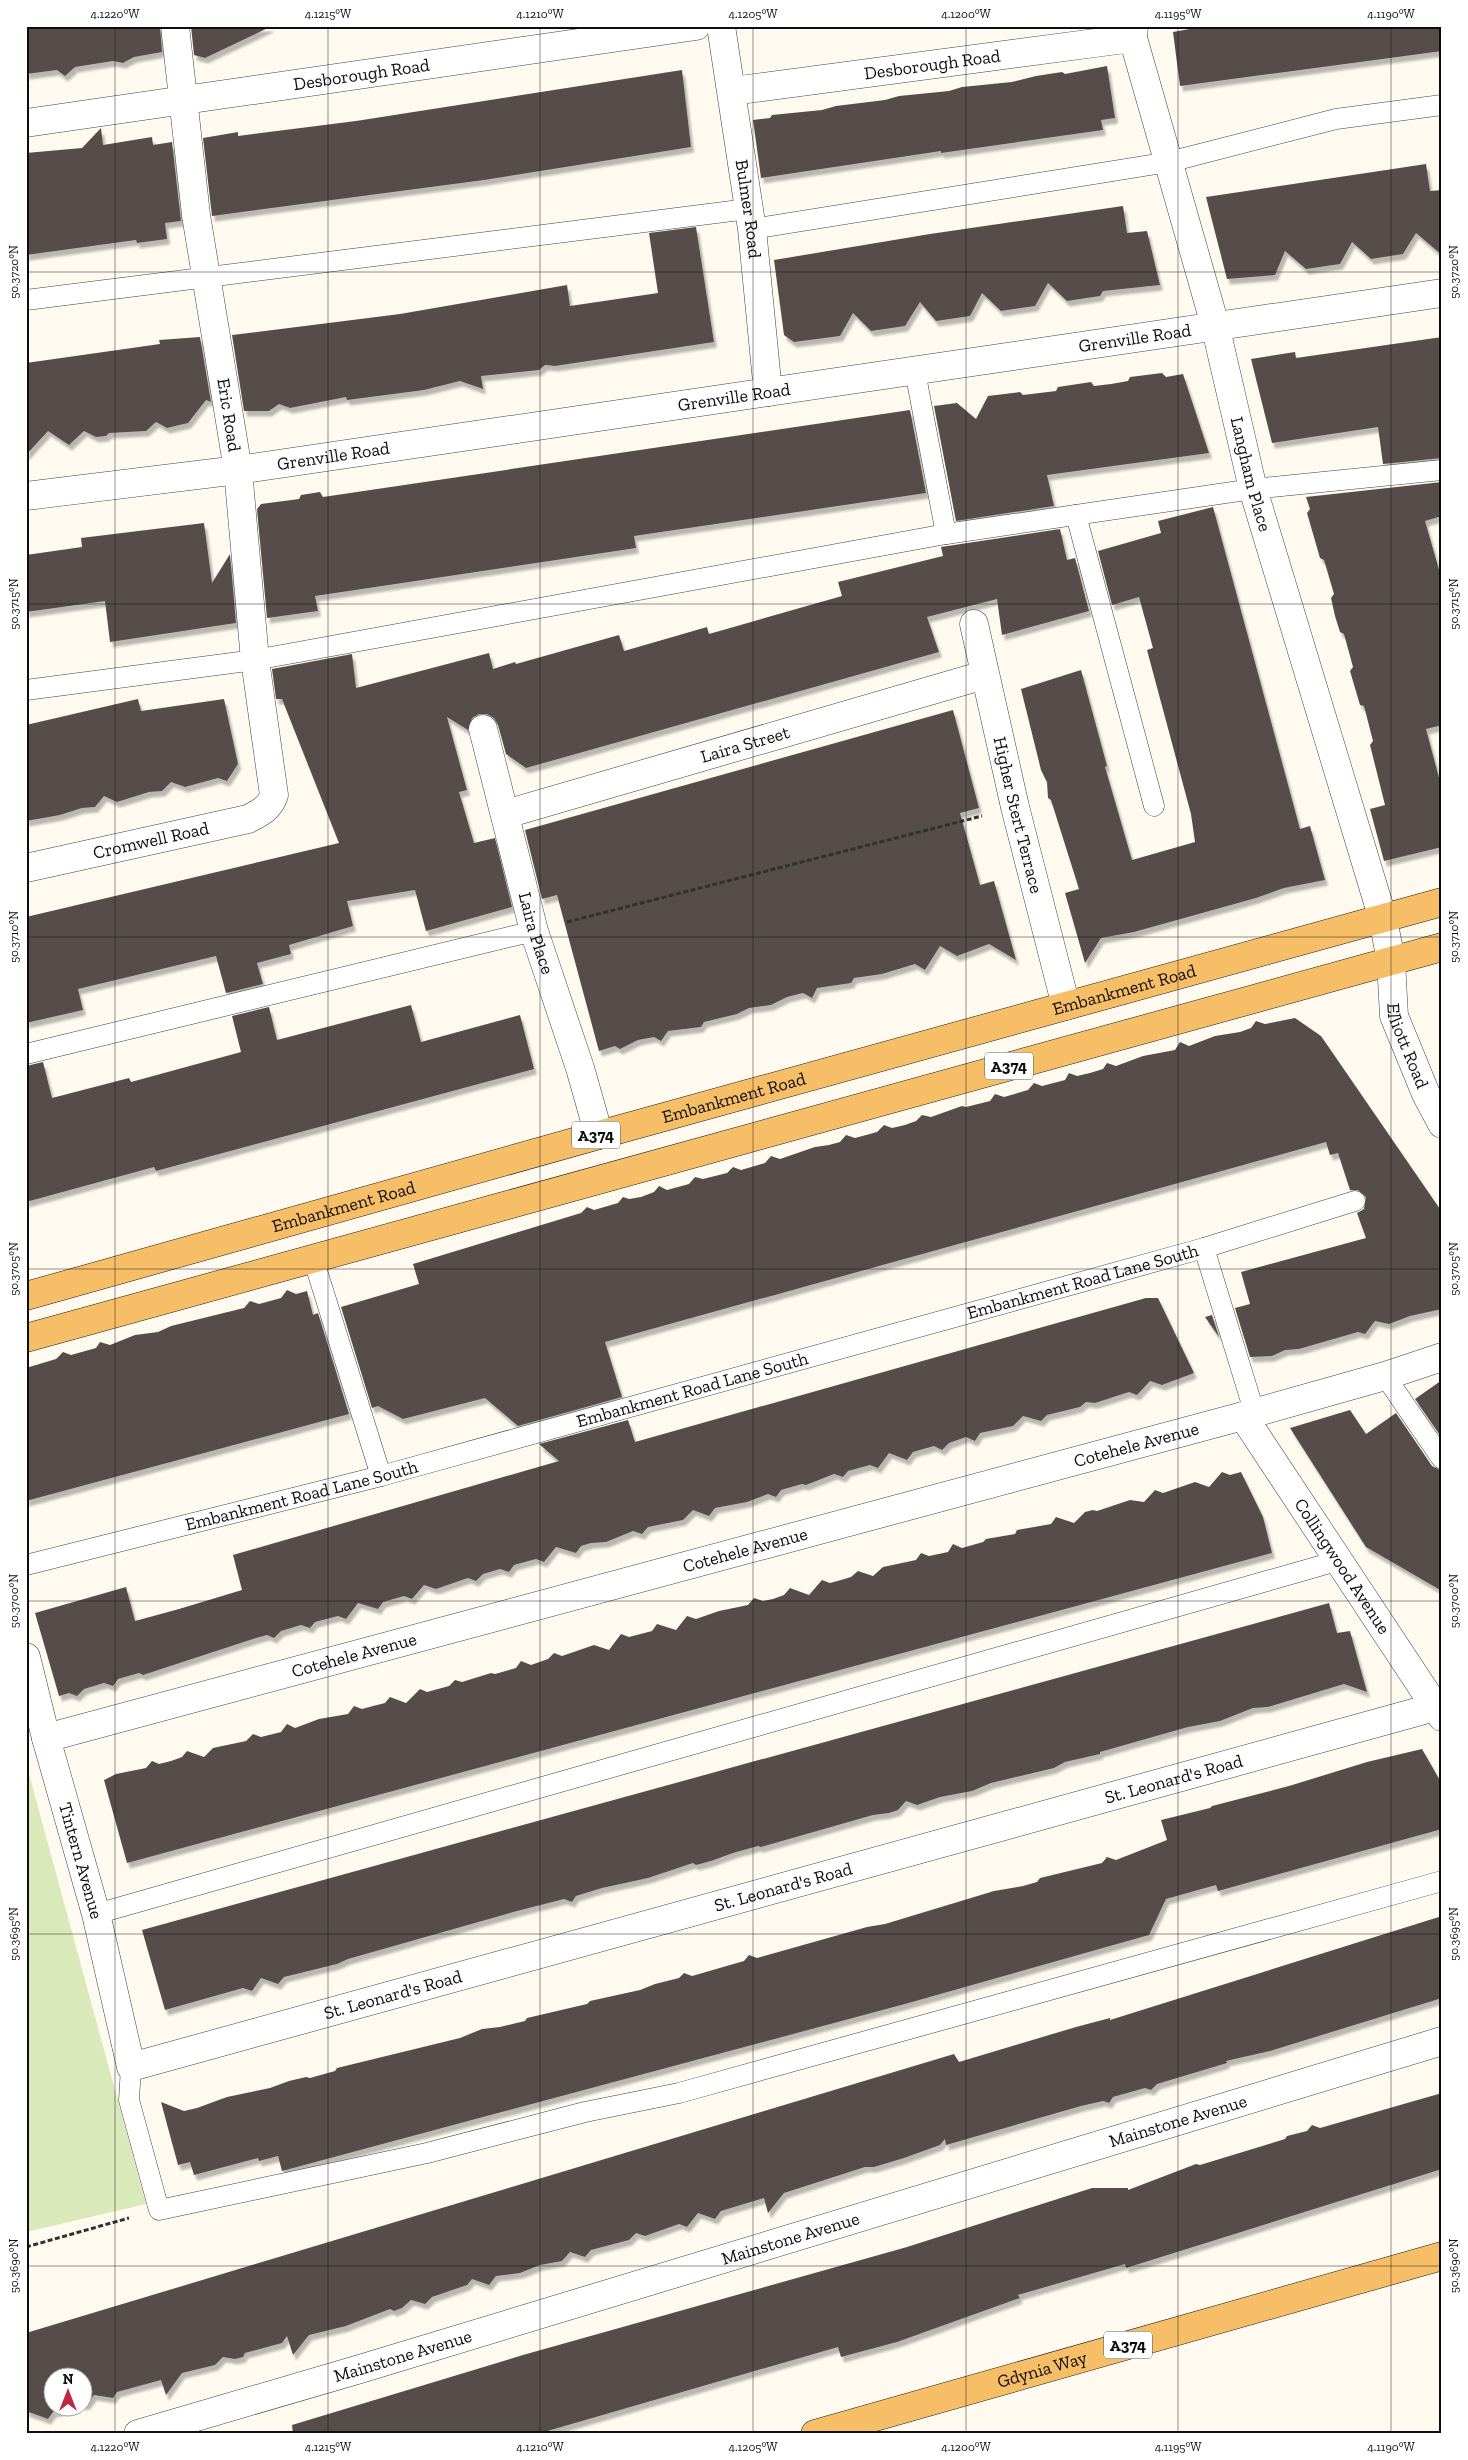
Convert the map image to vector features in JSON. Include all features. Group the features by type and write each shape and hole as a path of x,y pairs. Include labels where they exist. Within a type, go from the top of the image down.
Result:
{"main road":[{"name":"Embankment Road","path":"26,1296 599,1135 1442,902"},
{"name":"A374","path":"26,1338 1442,947"},
{"name":"Gdynia Way","path":"815,2434 1442,2256"}],"street":[{"name":"Eric Road","path":"175,26 206,276 238,470 255,660 274,784 271,804"},
{"name":"Desborough Road","path":"26,124 696,26"},
{"name":"Bulmer Road","path":"721,26 750,219 768,392"},
{"name":"Desborough Road","path":"732,91 1134,32"},
{"name":"Langham Place","path":"1134,32 1215,325 1253,489 1383,919 1391,961"},
{"name":"Grenville Road","path":"26,496 238,470 1442,293"},
{"name":"Higher Stert Terrace","path":"974,624 1015,807 1066,1006"},
{"name":"Laira Street","path":"506,814 984,675"},
{"name":"Laira Place","path":"483,729 534,931 580,1068 599,1135"},
{"name":"Cromwell Road","path":"26,868 248,819 271,804"},
{"name":"Elliott Road","path":"1391,961 1394,1016 1434,1094 1442,1124"},
{"name":"Cotehele Avenue","path":"46,1738 1248,1414 1385,1376 1442,1357"},
{"name":"Collingwood Avenue","path":"1248,1414 1337,1561 1438,1712"},
{"name":"Tintern Avenue","path":"26,1657 46,1738 96,1914 131,2067"},
{"name":"St. Leonard's Road","path":"131,2067 1438,1712"},
{"name":"Mainstone Avenue","path":"138,2434 360,2369 1442,2041"}],"lane":[{"path":"26,300 206,276 750,219 1169,162 1336,119 1442,105"},
{"path":"915,371 946,534"},
{"path":"26,690 255,660 946,534 1253,489 1442,470"},
{"path":"1076,515 1154,806"},
{"path":"26,1054 534,931"},
{"name":"Embankment Road Lane South","path":"26,1566 381,1476 1204,1248 1355,1200"},
{"path":"1204,1248 1248,1414"},
{"path":"313,1258 381,1476"},
{"path":"1385,1376 1442,1460"},
{"path":"96,1914 1337,1561"},
{"path":"131,2067 129,2100 159,2210 427,2153 586,2112 678,2093 1442,1880"}],"path":[{"path":"534,931 1015,807"},
{"path":"26,2247 159,2210"}],"green space":[{"path":"26,1763 146,2204 26,2232"}],"building":[{"path":"26,26 160,26 162,52 134,57 123,63 113,61 75,67 65,76 57,70 26,74"},
{"path":"191,26 272,26 205,58 194,55"},
{"path":"1206,26 1442,26 1442,51 1180,86 1173,32"},
{"path":"1107,66 1115,118 1101,120 1103,130 941,153 941,151 761,178 753,120 770,118 772,115 822,110 899,96 1012,82 1036,76 1062,72 1065,74"},
{"path":"682,70 691,147 484,180 212,216 203,138 238,132 238,136 356,121"},
{"path":"101,128 103,145 152,137 153,145 172,142 181,221 165,223 167,239 137,243 136,240 26,255 26,153 82,148"},
{"path":"1426,164 1430,191 1442,190 1442,255 1416,233 1403,254 1371,259 1352,242 1340,264 1306,269 1285,251 1275,275 1227,279 1206,197"},
{"path":"1123,206 1127,233 1147,231 1160,285 1103,291 1100,296 1067,301 1048,283 1035,306 1001,311 982,293 970,316 936,321 920,302 905,326 871,331 853,313 840,336 794,342 784,335 774,260 930,234"},
{"path":"696,227 714,342 555,366 545,365 539,370 481,376 483,389 460,381 424,390 347,400 346,397 290,408 279,404 269,411 244,411 232,335 400,314 567,285 570,306 658,293 649,233"},
{"path":"200,337 211,402 206,400 188,423 167,428 156,422 146,431 109,433 106,436 96,437 84,431 69,445 48,431 26,455 26,363 160,344 159,340"},
{"path":"1442,337 1442,458 1383,464 1378,427 1272,443 1251,359 1295,352 1296,358"},
{"path":"1162,373 1166,377 1183,374 1209,453 1047,475 1054,506 956,521 934,406 957,403 976,419 988,396 1020,392 1023,395 1056,391 1058,387 1091,382 1094,386 1111,384 1128,381 1130,377"},
{"path":"910,410 926,493 634,536 636,548 315,596 318,611 267,618 257,509 261,504 299,499 301,495 320,492 323,497"},
{"path":"1442,482 1442,516 1425,521 1442,580 1442,725 1426,729 1442,789 1442,847 1384,861 1370,809 1385,805 1370,745 1373,741 1364,706 1360,705 1350,671 1353,667 1344,634 1340,632 1335,616 1331,598 1334,594 1324,560 1320,558 1307,513 1310,509 1306,497"},
{"path":"1213,507 1300,829 1310,826 1325,880 1284,888 1256,898 1134,932 1101,938 1085,963 1065,893 1079,889 1051,800 1048,798 1047,782 1041,770 1021,689 1081,670 1107,766 1105,767 1132,860 1195,842 1191,814 1147,650 1153,648 1139,597 1112,605 1098,551 1161,533 1158,521"},
{"path":"204,523 212,583 230,554 236,623 110,642 105,601 26,612 26,555 82,547 81,538"},
{"path":"1060,529 1067,560 1075,558 1089,611 1002,635 997,599 927,617 939,652 526,768 506,754 498,725 494,718 487,714 479,714 472,718 468,730 447,717 467,790 459,792 474,843 495,838 512,907 426,931 415,890 347,901 353,926 289,945 291,954 257,963 263,984 226,993 216,956 78,989 83,1010 26,1023 26,917 339,843 282,699 276,699 272,669 352,654 356,688 489,653 493,669 619,635 624,651 707,627 709,634 842,596 838,582 943,556 941,547"},
{"path":"138,699 141,711 224,699 238,764 227,781 218,778 185,787 171,782 162,791 149,792 117,802 104,796 95,807 82,808 60,815 26,821 26,725"},
{"path":"953,710 979,808 960,813 980,885 994,881 1016,960 989,944 957,956 940,946 925,970 915,964 882,974 854,978 851,983 817,988 812,998 803,993 787,997 771,1005 749,1008 737,1014 704,1022 701,1027 668,1031 661,1041 654,1037 638,1040 620,1049 615,1046 599,1051 557,895 542,899 525,830"},
{"path":"411,1005 421,1042 520,1015 534,1069 156,1171 154,1167 26,1202 26,1066 43,1062 52,1098 129,1078 131,1082 241,1052 232,1016 269,1007 277,1040"},
{"path":"1295,1018 1321,1036 1442,1212 1442,1309 1410,1316 1389,1324 1375,1321 1365,1334 1358,1332 1299,1349 1285,1350 1272,1356 1250,1357 1235,1308 1250,1304 1241,1272 1366,1238 1357,1213 1364,1209 1366,1197 1358,1190 1350,1190 1338,1153 1330,1155 1326,1142 605,1342 622,1397 518,1426 485,1398 403,1419 378,1406 372,1408 341,1307 419,1284 413,1264 581,1213 587,1207 594,1210 618,1203 623,1197 629,1199 641,1197 654,1192 659,1186 667,1190 689,1184 695,1177 703,1179 727,1173 733,1167 741,1170 765,1163 771,1156 780,1159 815,1147 840,1142 846,1135 855,1138 877,1132 884,1125 892,1128 905,1125 916,1121 922,1115 931,1117 962,1106 966,1107 990,1101 995,1094 1004,1097 1028,1090 1034,1083 1042,1086 1065,1080 1069,1073 1077,1076 1103,1069 1107,1063 1116,1066 1143,1056 1175,1050 1180,1042 1189,1046 1215,1036 1240,1032 1251,1028 1256,1021 1265,1024"},
{"path":"287,1290 296,1294 307,1291 313,1315 318,1313 349,1414 26,1501 26,1368 56,1359 63,1352 71,1355 96,1348 100,1342 110,1345 135,1335 158,1332 171,1326 244,1308 250,1301 259,1304 281,1298"},
{"path":"1146,1298 1158,1298 1194,1373 1162,1385 1150,1381 1137,1395 1129,1392 1095,1403 1086,1402 1080,1407 1047,1415 1041,1421 1023,1416 1013,1426 980,1433 975,1441 966,1437 949,1443 942,1450 934,1446 913,1452 907,1460 889,1453 878,1468 870,1465 848,1471 843,1477 834,1474 806,1485 802,1484 781,1490 776,1497 768,1494 747,1502 715,1508 709,1516 693,1510 683,1520 648,1527 642,1534 633,1531 606,1542 581,1546 576,1553 556,1547 544,1562 536,1559 514,1565 509,1572 500,1569 483,1574 476,1581 468,1578 436,1589 424,1585 412,1599 404,1596 383,1602 378,1609 358,1603 346,1619 338,1616 315,1622 310,1628 301,1625 281,1631 274,1638 267,1635 143,1675 139,1673 118,1679 113,1686 104,1683 84,1689 77,1696 69,1693 59,1696 35,1613 126,1587 135,1621 179,1609 242,1590 233,1555 559,1461 539,1444 628,1420 635,1442"},
{"path":"1212,1315 1219,1337 1205,1317"},
{"path":"1442,1380 1442,1438 1415,1399"},
{"path":"1350,1410 1366,1434 1396,1413 1432,1466 1442,1471 1442,1591 1366,1547 1290,1428"},
{"path":"1222,1472 1230,1475 1241,1472 1263,1517 1272,1553 127,1863 104,1780 116,1774 146,1768 152,1761 159,1764 171,1761 182,1757 187,1751 204,1757 213,1748 246,1741 253,1734 261,1737 281,1732 287,1724 295,1728 319,1719 348,1714 354,1706 362,1709 385,1703 390,1697 406,1703 420,1689 427,1692 449,1686 455,1680 462,1682 491,1673 495,1674 516,1668 521,1661 531,1665 548,1659 554,1653 562,1656 594,1645 609,1650 621,1634 629,1637 652,1631 657,1624 676,1630 687,1616 696,1619 719,1611 748,1605 754,1598 763,1601 773,1599 784,1595 790,1588 809,1595 822,1580 830,1583 851,1577 858,1571 873,1576 883,1567 916,1560 921,1553 929,1556 948,1552 953,1544 962,1548 983,1542 986,1539 1015,1534 1017,1530 1051,1524 1056,1517 1074,1523 1085,1512 1097,1511 1130,1500 1144,1502 1155,1490 1163,1493 1195,1482 1209,1487"},
{"path":"1329,1603 1337,1633 1350,1631 1367,1692 1344,1684 1268,1707 1253,1708 1220,1721 1188,1727 1100,1752 1100,1754 1065,1762 1054,1768 991,1783 972,1791 940,1797 917,1805 906,1801 898,1810 889,1813 873,1815 696,1865 693,1863 648,1878 602,1888 576,1896 572,1902 564,1899 517,1911 348,1959 337,1964 284,1977 278,1984 261,1978 252,1991 243,1988 165,2010 142,1930"},
{"path":"1422,1749 1442,1784 1442,1829 1218,1891 1216,1885 1166,1899 1149,1935 905,2004 282,2171 278,2156 259,2161 258,2158 194,2175 190,2162 178,2165 161,2102 184,2111 197,2108 227,2097 270,2088 306,2077 310,2078 335,2071 337,2068 460,2038 482,2029 525,2021 527,2018 587,2004 590,2001 640,1990 679,1978 684,1973 692,1976 744,1961 749,1955 757,1958 867,1927 885,1924 994,1891 1023,1886 1037,1882 1040,1878 1102,1863 1107,1857 1116,1860 1167,1840 1161,1820 1289,1786 1367,1762"},
{"path":"1442,1916 1442,1998 1270,2051 1226,2061 1227,2063 1157,2084 1151,2090 1145,2088 1113,2097 1109,2103 1103,2101 1081,2106 946,2145 945,2139 940,2145 904,2158 874,2167 865,2167 784,2193 768,2213 764,2198 721,2211 715,2219 698,2213 687,2227 679,2224 645,2236 636,2233 629,2240 591,2250 585,2257 570,2252 562,2261 540,2265 520,2273 496,2276 489,2285 472,2279 467,2285 432,2297 425,2304 411,2300 402,2308 394,2311 390,2309 346,2326 309,2335 293,2355 287,2336 282,2343 245,2353 243,2357 235,2359 223,2357 215,2365 182,2373 166,2395 161,2380 117,2392 113,2398 94,2395 92,2398 92,2368 42,2368 42,2417 26,2411 26,2333 954,2054 959,2062 1076,2027 1110,2018 1110,2020"},
{"path":"1442,2093 1442,2169 1126,2268 1125,2264 1018,2295 1020,2298 897,2342 841,2357 838,2347 537,2434 293,2434 292,2425 523,2355 907,2247 1092,2188 1128,2188 1128,2190 1196,2164 1200,2165 1285,2139 1287,2136 1307,2131 1312,2125 1320,2128"}]}
